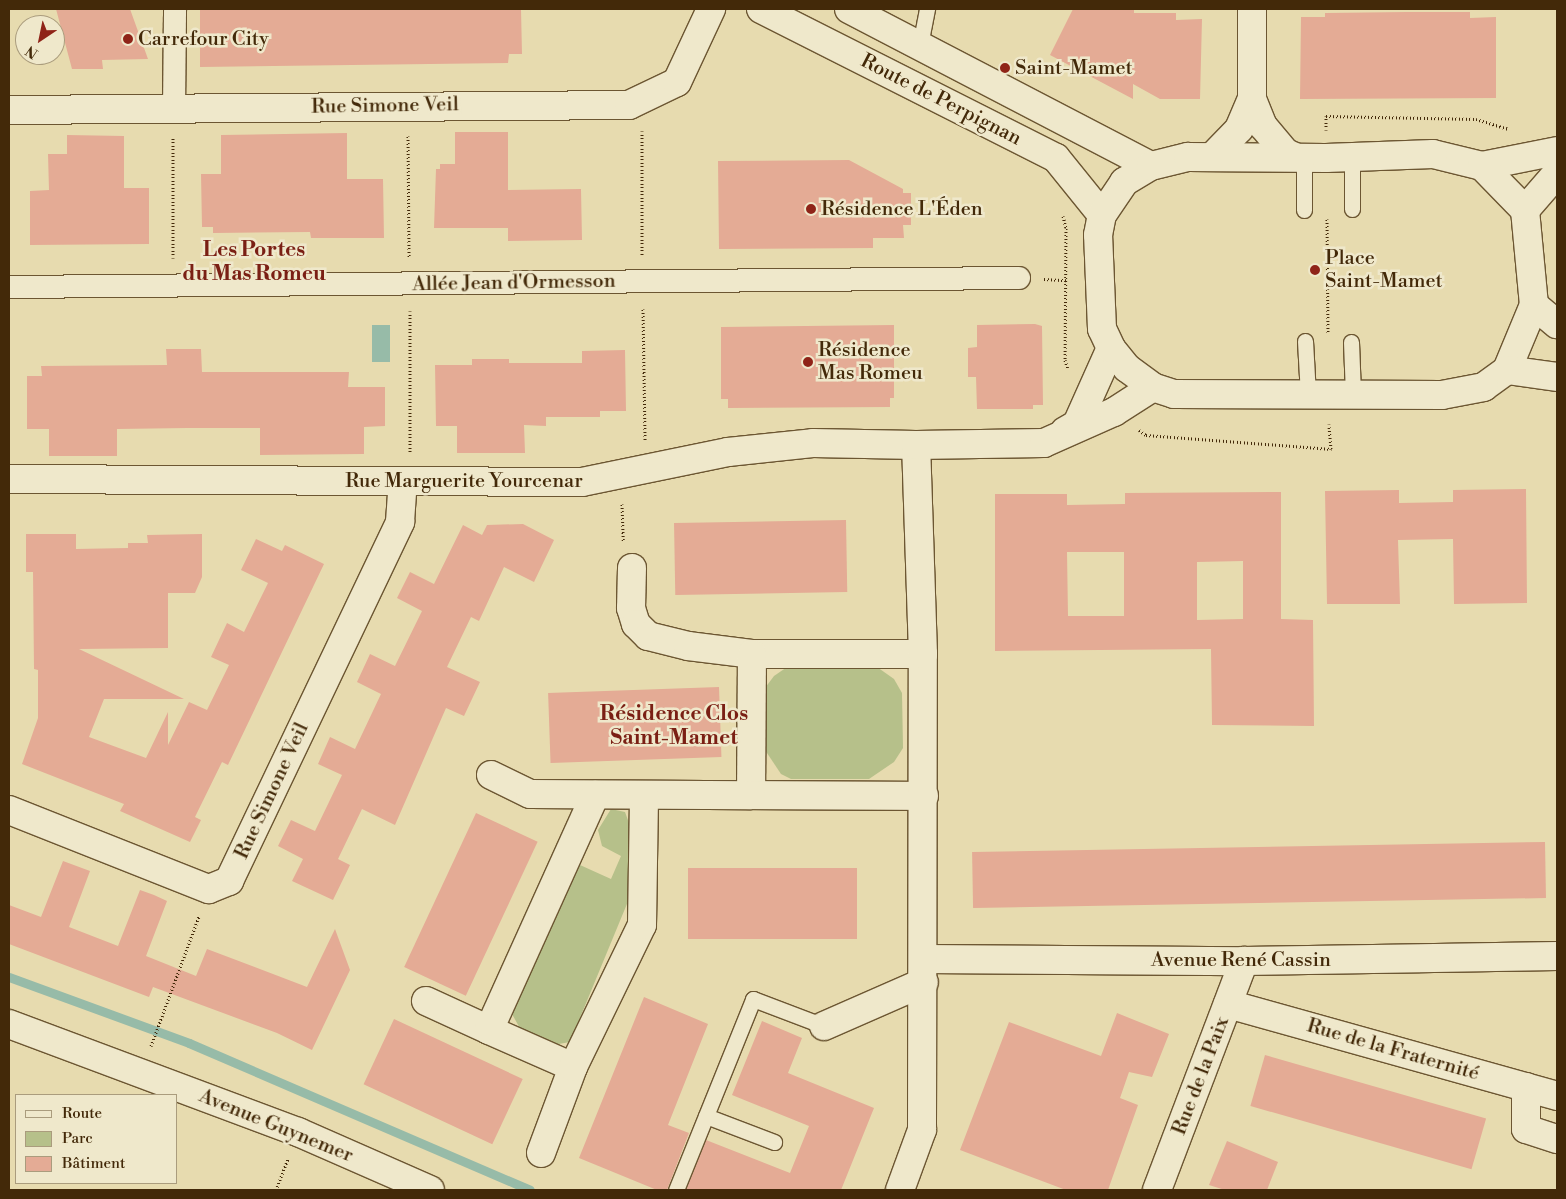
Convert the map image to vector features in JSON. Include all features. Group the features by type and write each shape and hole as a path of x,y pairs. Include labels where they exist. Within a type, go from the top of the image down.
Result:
{"street":[{"path":"174,109 175,9"},
{"name":"Rue Simone Veil","path":"9,110 629,104 676,82 710,9"},
{"name":"Route de Perpignan","path":"761,9 1056,158 1102,214"},
{"name":"Route de Perpignan","path":"849,9 1151,166"},
{"path":"1252,9 1252,99 1263,126 1274,140 1286,153 1300,157"},
{"path":"1213,156 1239,129 1252,99"},
{"path":"1482,166 1525,210 1534,305 1507,370 1484,387 1442,395 1174,394 1153,387 1127,368 1111,348 1102,329 1098,235 1102,214 1124,182 1151,166 1188,157 1352,157 1434,154 1482,166 1557,151"},
{"path":"1525,210 1557,173"},
{"name":"Allée Jean d'Ormesson","path":"9,287 1019,278"},
{"path":"1534,305 1557,324"},
{"path":"1044,443 1077,424 1111,348"},
{"path":"1507,370 1557,377"},
{"path":"1044,443 1114,412 1153,387"},
{"name":"Rue Marguerite Yourcenar","path":"9,479 407,483 582,482 728,452 813,444 1044,443"},
{"path":"900,1190 922,1130 924,971 923,654 916,445"},
{"name":"Rue Simone Veil","path":"209,889 229,881 234,872 400,522 407,483"},
{"path":"632,568 631,608 636,624 648,636 688,646 752,654 923,654"},
{"path":"751,795 752,654"},
{"path":"491,775 530,794 924,796"},
{"path":"489,1030 595,795"},
{"path":"541,1153 573,1067 642,925 644,795"},
{"path":"9,810 209,889"},
{"name":"Avenue René Cassin","path":"924,971 1244,961 1557,956"},
{"name":"Rue de la Paix","path":"1157,1190 1244,961"},
{"path":"824,1026 924,971"},
{"path":"426,1001 573,1067"},
{"name":"Rue de la Fraternité","path":"1228,1004 1557,1096"},
{"name":"Avenue Guynemer","path":"9,1024 298,1132 430,1190"},
{"path":"1526,1087 1526,1129 1557,1138"}],"lane":[{"path":"920,45 927,9"},
{"path":"1300,157 1304,210"},
{"path":"1352,157 1352,209"},
{"path":"1305,341 1308,395"},
{"path":"1352,342 1353,395"},
{"path":"676,1190 753,999 824,1026"},
{"path":"706,1116 774,1142"}],"path":[{"path":"407,483 410,284 408,106"},
{"path":"172,286 174,109"},
{"path":"1061,210 1066,228 1066,360 1073,384 1090,395"},
{"path":"1114,412 1146,435 1330,449"},
{"path":"632,568 623,553 622,496 646,470"},
{"path":"153,1040 209,889"}],"green space":[{"path":"790,665 877,667 894,679 902,693 903,748 894,762 869,779 791,779 781,774 765,750 765,688 774,676"},
{"path":"611,809 625,812 629,823 629,899 570,1042 553,1045 522,1032 512,1014 580,865 611,879 621,856 602,846 598,830"}],"shaded area":[{"path":"372,325 390,325 390,362 372,362"}],"building":[{"path":"56,9 130,9 148,59 102,60 103,69 72,69 65,43 65,15 58,15"},
{"path":"200,9 521,9 522,54 509,54 508,63 200,67"},
{"path":"1073,9 1134,9 1134,13 1176,13 1176,20 1202,19 1200,99 1160,99 1133,84 1133,99 1050,55"},
{"path":"1470,12 1470,18 1496,17 1496,98 1300,99 1301,17 1325,17 1325,13"},
{"path":"455,132 508,132 508,190 581,189 582,240 508,241 508,228 434,228 436,169 440,169 440,164 455,164"},
{"path":"347,133 347,179 383,179 384,238 311,238 310,232 213,233 213,227 202,227 201,174 221,174 221,135"},
{"path":"67,135 124,136 124,188 149,188 149,244 30,245 30,191 49,190 48,154 67,154"},
{"name":"Résidence L'Éden","path":"849,160 903,189 903,193 911,193 911,225 903,225 904,238 873,238 873,248 719,249 718,161"},
{"path":"1035,324 1042,326 1043,405 1033,405 1033,409 977,409 976,377 968,377 968,348 977,347 977,325"},
{"name":"Résidence Mas Romeu","path":"894,325 894,398 890,398 890,407 728,408 728,399 721,399 721,327"},
{"path":"166,349 201,349 202,372 349,372 348,387 385,387 385,426 364,427 364,454 260,455 260,428 117,429 117,456 49,456 49,429 27,429 27,376 42,376 41,366 167,365"},
{"path":"625,350 626,411 600,411 600,417 546,417 546,426 524,425 525,453 457,453 457,426 436,426 435,365 472,365 472,359 509,359 509,363 582,363 582,351"},
{"path":"1526,489 1527,603 1454,604 1453,539 1398,540 1400,604 1327,604 1325,491 1399,490 1399,503 1453,502 1453,490"},
{"path":"1281,492 1281,619 1313,620 1314,726 1212,725 1211,649 995,651 995,494 1067,494 1067,505 1125,504 1125,493","holes":["1067,552 1124,552 1124,616 1068,616","1243,561 1243,619 1197,620 1197,562"]},
{"path":"846,520 847,592 675,595 674,523"},
{"path":"523,524 554,540 534,582 504,567 479,621 471,617 447,667 480,682 464,716 446,708 395,825 362,809 338,859 350,865 333,900 292,881 303,859 278,846 291,820 315,831 342,775 318,764 330,737 355,749 381,694 357,682 370,654 395,666 422,611 397,598 410,572 434,584 463,525 482,535 487,525"},
{"path":"26,534 76,534 76,549 128,548 128,543 148,543 147,535 202,534 202,577 195,593 168,593 168,648 79,649 184,699 104,699 89,737 146,758 168,712 168,745 189,702 207,710 229,665 211,657 227,623 244,632 268,583 241,570 256,539 282,551 285,545 324,564 228,765 222,762 195,817 201,820 190,842 120,811 124,804 22,764 38,718 38,670 34,669 33,572 26,572"},
{"path":"719,687 721,757 551,763 548,693"},
{"path":"476,813 538,842 466,996 404,967"},
{"path":"1545,842 1546,898 973,908 972,852"},
{"path":"63,861 90,871 69,927 118,946 140,890 154,895 167,901 146,956 196,976 207,949 307,987 335,929 350,970 312,1050 277,1033 153,987 149,997 9,944 9,905 41,917"},
{"path":"688,868 857,868 857,939 688,939"},
{"path":"644,997 708,1024 668,1125 689,1133 667,1190 657,1190 579,1158"},
{"path":"1117,1013 1169,1034 1152,1077 1129,1072 1120,1098 1138,1105 1108,1190 1066,1190 960,1150 1009,1022 1101,1056"},
{"path":"394,1019 523,1079 492,1144 364,1084"},
{"path":"762,1021 802,1038 788,1073 874,1108 841,1190 686,1190 706,1140 790,1173 809,1126 732,1095"},
{"path":"1265,1055 1486,1118 1471,1169 1250,1106"},
{"path":"1227,1141 1278,1162 1267,1190 1225,1190 1209,1185"}],"waterway":[{"path":"9,977 189,1043 530,1190"}],"place":[{"name":"Carrefour City","path":"128,39"},
{"name":"Saint-Mamet","path":"1005,68"},
{"name":"Résidence L'Éden","path":"811,209"},
{"name":"Place Saint-Mamet","path":"1315,270"},
{"name":"Résidence Mas Romeu","path":"808,362"}],"district":[{"name":"Les Portes du Mas Romeu","path":"254,262"},
{"name":"Résidence Clos Saint-Mamet","path":"674,726"}]}
